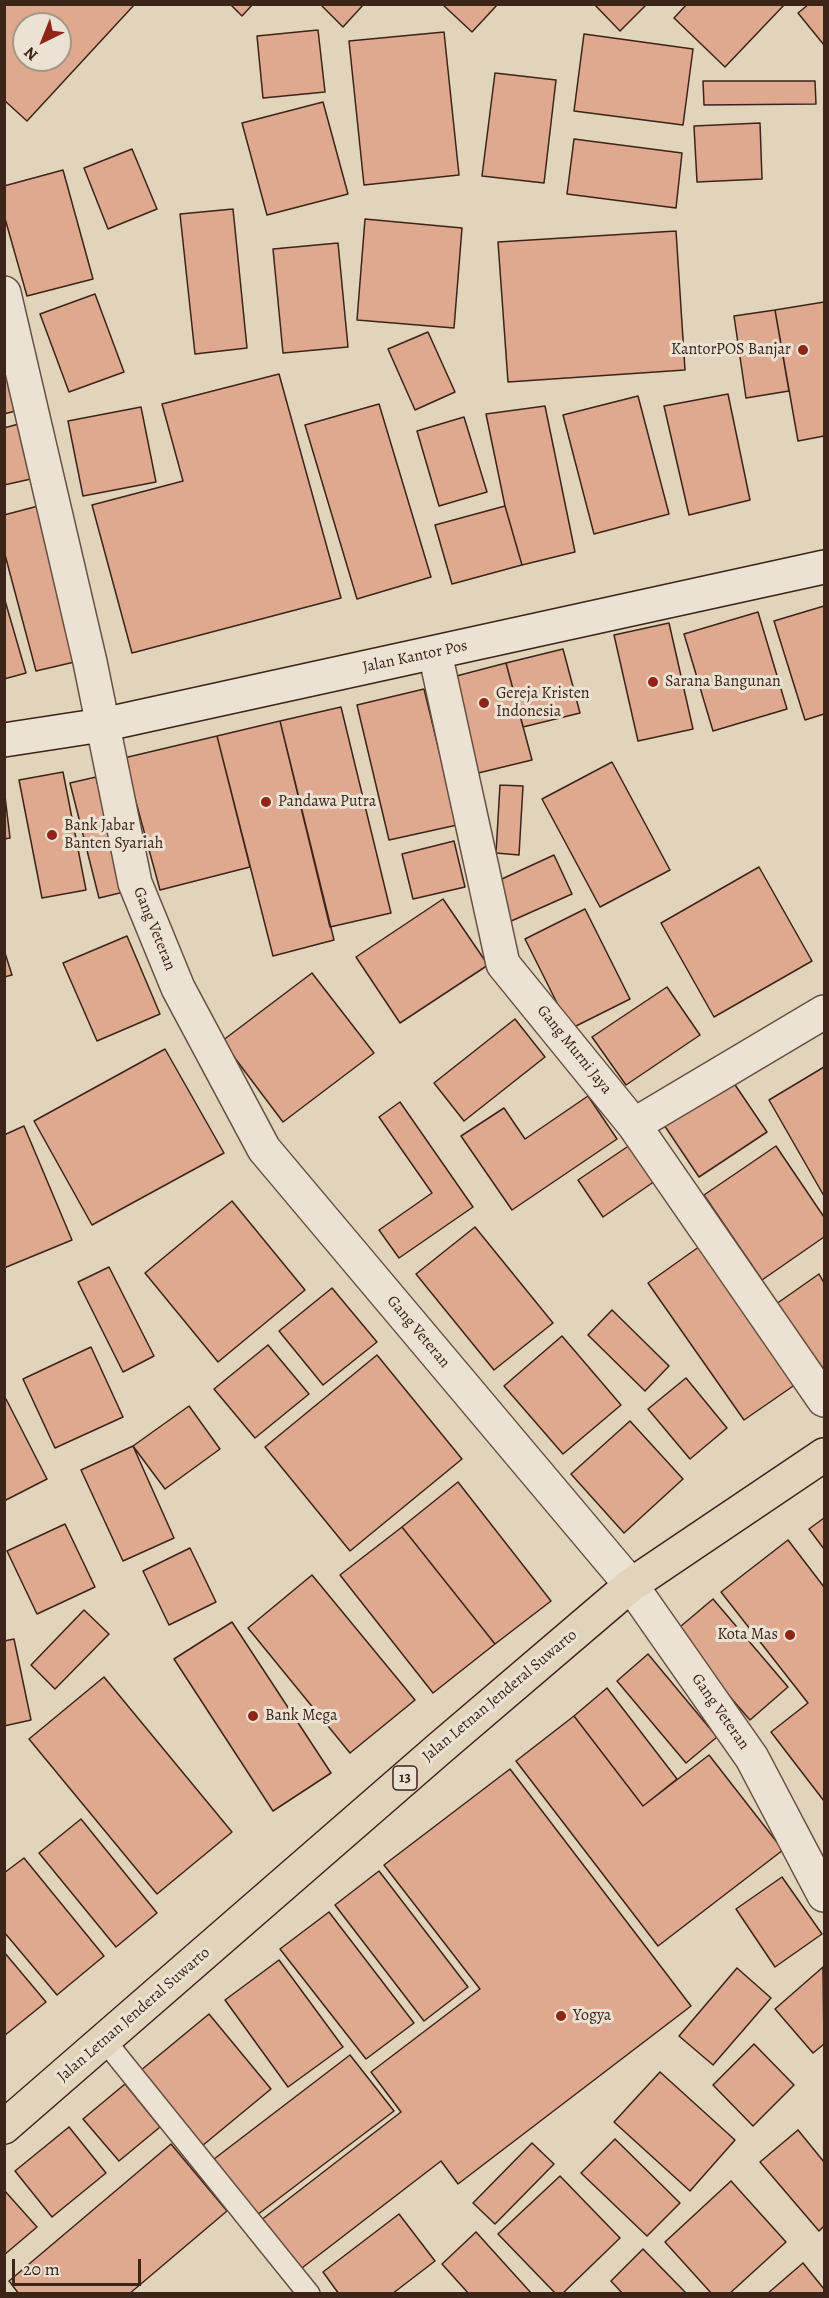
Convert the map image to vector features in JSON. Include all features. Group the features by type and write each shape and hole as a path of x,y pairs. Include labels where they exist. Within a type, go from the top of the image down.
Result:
{"highway":[{"name":"Jalan Letnan Jenderal Suwarto","path":"4,2127 631,1585 825,1455"}],"street":[{"name":"Gang Veteran","path":"4,293 90,662 135,883 178,988 264,1149 631,1585 752,1758 825,1895"},
{"name":"Jalan Kantor Pos","path":"4,740 102,725 825,567"},
{"name":"Gang Murni Jaya","path":"435,653 503,964 634,1125 825,1400"},
{"path":"634,1125 825,1012"}],"lane":[{"path":"105,2041 309,2294"}],"building":[{"path":"4,4 135,4 27,121 4,100"},
{"path":"230,4 253,4 242,16"},
{"path":"320,4 364,4 343,27"},
{"path":"442,4 498,4 472,32"},
{"path":"594,4 647,4 620,31"},
{"path":"687,4 785,4 725,67 674,18"},
{"path":"809,4 824,4 824,45 798,13"},
{"path":"318,30 325,92 263,98 257,36"},
{"path":"444,32 459,175 364,185 349,41"},
{"path":"584,34 693,49 683,125 574,111"},
{"path":"495,73 556,80 544,183 482,176"},
{"path":"703,81 815,81 816,104 704,105"},
{"path":"323,102 348,194 267,215 242,123"},
{"path":"760,123 762,179 697,182 694,126"},
{"path":"574,139 682,153 676,208 567,194"},
{"path":"132,149 157,209 108,229 84,168"},
{"path":"63,170 93,279 27,296 4,215 4,186"},
{"path":"233,209 247,348 195,354 180,214"},
{"path":"365,219 462,228 454,328 357,320"},
{"path":"676,231 685,370 508,382 498,242"},
{"path":"338,243 348,347 283,353 273,249"},
{"path":"95,294 124,372 69,392 40,314"},
{"name":"KantorPOS Banjar","path":"824,302 824,436 798,441 775,310"},
{"path":"775,310 789,391 746,398 734,316"},
{"path":"428,332 455,392 415,410 388,349"},
{"path":"4,360 19,410 4,414"},
{"path":"279,374 341,598 132,653 92,505 183,481 162,404"},
{"path":"728,394 750,500 689,515 664,406"},
{"path":"638,396 669,514 594,534 563,415"},
{"path":"379,404 431,577 357,599 305,425"},
{"path":"545,406 575,552 522,565 505,506 486,414"},
{"path":"141,407 156,482 83,496 68,421"},
{"path":"464,417 487,492 439,506 417,431"},
{"path":"26,422 40,477 4,485 4,428"},
{"path":"42,505 83,660 36,671 4,551 4,515"},
{"path":"505,506 522,565 452,584 435,525"},
{"path":"4,597 26,673 4,679"},
{"path":"824,606 824,714 805,720 774,621"},
{"path":"758,612 787,709 713,731 684,634"},
{"name":"Sarana Bangunan","path":"669,623 693,729 638,741 614,635"},
{"path":"563,649 580,713 523,727 506,663"},
{"name":"Gereja Kristen Indonesia","path":"506,663 532,760 470,775 445,679"},
{"path":"424,689 457,825 389,840 357,705"},
{"path":"341,707 391,913 330,927 280,721"},
{"name":"Pandawa Putra","path":"280,721 334,940 273,956 217,736"},
{"path":"217,736 250,867 160,890 124,758"},
{"path":"612,762 670,870 600,907 542,799"},
{"name":"Bank Jabar Banten Syariah","path":"63,772 86,890 42,898 19,780"},
{"path":"96,777 124,892 99,898 70,783"},
{"path":"500,785 523,786 519,855 496,853"},
{"path":"4,788 10,838 4,839"},
{"path":"454,841 465,887 413,899 402,854"},
{"path":"554,855 572,894 509,922 491,884"},
{"path":"759,867 812,961 714,1017 661,923"},
{"path":"443,899 488,965 400,1023 356,957"},
{"path":"585,909 630,999 570,1029 525,939"},
{"path":"127,936 160,1014 97,1041 63,963"},
{"path":"4,950 12,975 4,977"},
{"path":"312,973 374,1053 283,1122 222,1041"},
{"path":"667,987 700,1035 626,1085 592,1037"},
{"path":"515,1019 545,1057 464,1121 434,1083"},
{"path":"165,1049 224,1153 92,1225 34,1121"},
{"path":"824,1067 824,1196 769,1100"},
{"path":"725,1070 767,1132 699,1177 658,1116"},
{"path":"588,1096 617,1139 512,1210 461,1136 504,1108 525,1139"},
{"path":"400,1102 473,1207 399,1258 379,1230 432,1193 379,1117"},
{"path":"24,1126 72,1240 4,1268 4,1135"},
{"path":"630,1145 655,1181 603,1217 578,1180"},
{"path":"776,1146 824,1217 824,1237 762,1280 704,1195"},
{"path":"232,1201 305,1290 218,1362 145,1273"},
{"path":"475,1227 553,1323 494,1370 416,1274"},
{"path":"703,1244 799,1382 744,1420 648,1283"},
{"path":"109,1267 154,1356 123,1372 78,1282"},
{"path":"819,1274 824,1283 824,1384 769,1309"},
{"path":"332,1288 377,1342 323,1385 279,1331"},
{"path":"612,1310 669,1366 645,1391 588,1335"},
{"path":"562,1336 621,1405 563,1454 504,1386"},
{"path":"268,1345 309,1394 255,1438 214,1389"},
{"path":"91,1347 123,1417 55,1448 23,1379"},
{"path":"377,1355 462,1459 350,1551 265,1447"},
{"path":"686,1378 727,1428 690,1459 648,1409"},
{"path":"6,1399 47,1479 4,1501 4,1400"},
{"path":"189,1406 220,1449 165,1489 133,1446"},
{"path":"630,1421 683,1479 624,1533 571,1474"},
{"path":"133,1446 174,1538 123,1561 81,1470"},
{"path":"458,1482 551,1601 495,1644 402,1527"},
{"path":"824,1518 824,1549 809,1529"},
{"path":"65,1524 95,1587 37,1614 7,1551"},
{"path":"402,1527 495,1644 433,1693 340,1575"},
{"name":"Kota Mas","path":"788,1540 824,1587 824,1801 771,1732 808,1703 721,1592"},
{"path":"190,1548 216,1602 169,1625 143,1571"},
{"path":"312,1575 415,1700 350,1753 248,1628"},
{"path":"713,1599 788,1687 750,1720 674,1632"},
{"path":"84,1610 109,1634 55,1689 31,1665"},
{"name":"Bank Mega","path":"232,1622 331,1773 273,1811 174,1659"},
{"path":"14,1639 31,1720 4,1726 4,1641"},
{"path":"648,1654 717,1737 686,1763 617,1681"},
{"path":"104,1677 232,1832 157,1894 29,1739"},
{"path":"607,1688 677,1779 643,1806 574,1716"},
{"path":"574,1716 643,1806 709,1755 783,1850 658,1946 516,1761"},
{"name":"Yogya","path":"510,1769 691,2006 458,2184 441,2161 298,2271 260,2221 401,2112 371,2072 480,1989 384,1865"},
{"path":"81,1819 157,1913 116,1947 39,1853"},
{"path":"24,1858 104,1956 57,1995 4,1932 4,1873"},
{"path":"379,1871 468,1987 424,2021 335,1905"},
{"path":"782,1877 822,1934 775,1967 736,1909"},
{"path":"329,1912 414,2023 366,2059 280,1949"},
{"path":"4,1952 46,2002 4,2036"},
{"path":"279,1960 343,2047 288,2087 225,2000"},
{"path":"823,1967 824,2044 813,2053 775,2009"},
{"path":"737,1968 771,1998 713,2065 679,2036"},
{"path":"209,2014 271,2089 202,2146 140,2071"},
{"path":"754,2044 794,2085 753,2126 713,2085"},
{"path":"350,2055 394,2111 257,2215 214,2159"},
{"path":"660,2072 735,2140 690,2191 614,2122"},
{"path":"125,2084 160,2127 119,2161 83,2119"},
{"path":"69,2127 106,2173 52,2217 15,2171"},
{"path":"798,2130 824,2162 824,2226 819,2231 760,2162"},
{"path":"615,2139 680,2203 647,2236 581,2173"},
{"path":"532,2143 554,2164 495,2224 473,2203"},
{"path":"171,2144 227,2211 129,2294 19,2294 9,2281"},
{"path":"560,2176 620,2238 562,2294 556,2294 498,2234"},
{"path":"731,2181 786,2242 729,2294 712,2294 665,2242"},
{"path":"4,2190 37,2227 4,2255"},
{"path":"399,2214 435,2261 392,2294 339,2294 323,2272"},
{"path":"476,2232 532,2294 469,2294 442,2264"},
{"path":"643,2249 687,2294 623,2294 611,2281"},
{"path":"803,2263 824,2289 824,2294 767,2294"}],"place":[{"name":"KantorPOS Banjar","path":"803,350"},
{"name":"Sarana Bangunan","path":"653,682"},
{"name":"Gereja Kristen Indonesia","path":"484,703"},
{"name":"Pandawa Putra","path":"266,802"},
{"name":"Bank Jabar Banten Syariah","path":"52,835"},
{"name":"Kota Mas","path":"790,1635"},
{"name":"Bank Mega","path":"253,1716"},
{"name":"Yogya","path":"561,2016"}]}
